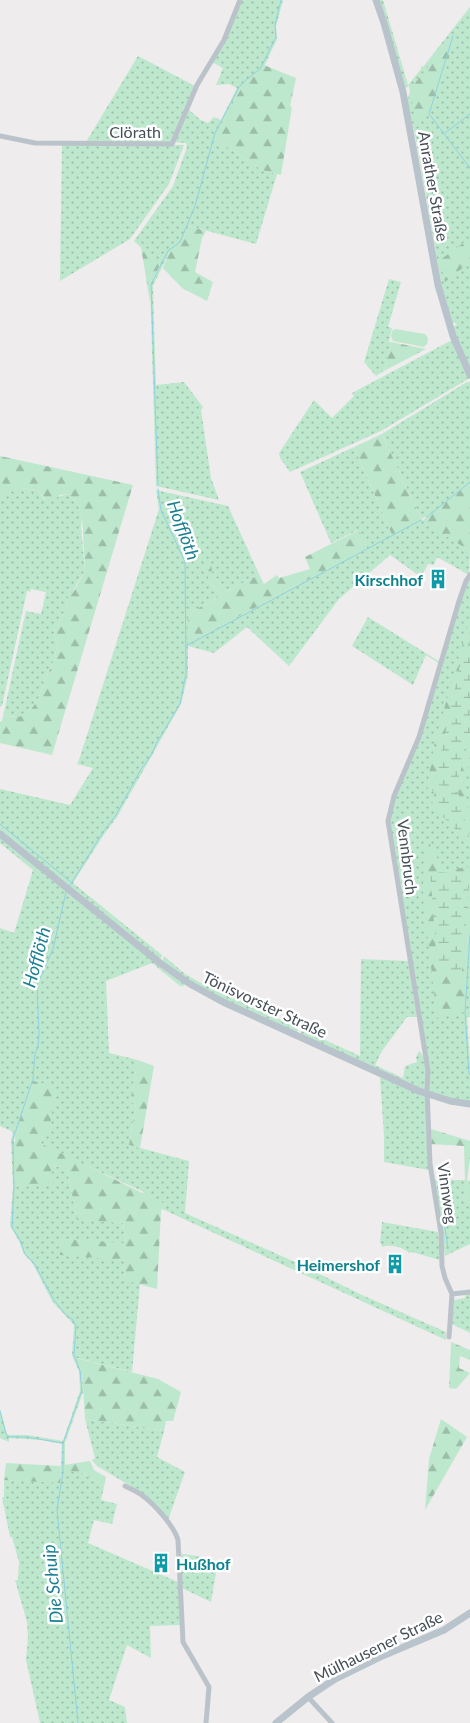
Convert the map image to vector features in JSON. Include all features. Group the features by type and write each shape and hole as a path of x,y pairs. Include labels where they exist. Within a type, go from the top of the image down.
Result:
{"main road":[{"name":"Anrather Straße","path":"376,0 403,92 438,285 454,336 470,374"},
{"name":"Tönisvorster Straße","path":"0,834 171,972 204,992 427,1094 450,1101 470,1104"},
{"name":"Mülhausener Straße","path":"276,1723 308,1697 335,1679 380,1657 444,1630 470,1613"}],"street":[{"name":"Clörath","path":"0,136 35,143 172,144 197,85 224,40 240,0"},
{"name":"Vennbruch","path":"427,1094 428,1070 388,821 394,796 419,737 459,601 470,575"},
{"name":"Vinnweg","path":"427,1094 430,1164 441,1233 442,1266 452,1294 449,1338"},
{"path":"452,1294 470,1292"},
{"path":"125,1486 142,1495 151,1503 176,1532 183,1642 209,1687 206,1723"},
{"path":"308,1697 332,1723"}],"green space":[{"path":"242,0 283,0 276,27 277,39 262,71 247,82 215,139 262,170 277,174 256,244 189,226 181,244 169,253 153,286 156,385 184,382 203,407 201,410 211,478 219,500 156,486 150,284 160,266 134,241 173,186 187,147 186,143 174,142 189,110 208,123 214,117 221,120 237,88 229,84 216,85 223,68 212,62"},
{"path":"378,0 383,0 408,85 421,69 421,66 423,67 470,7 470,369 453,328 457,324 450,321 444,299 416,140 407,100 410,92 409,86 405,88"},
{"path":"452,36 455,40 433,106 416,120 410,92 412,87"},
{"path":"138,56 195,86 171,142 86,142"},
{"path":"264,65 296,78 290,106 292,107 281,175 262,170 215,139 242,88"},
{"path":"62,144 184,145 169,184 130,239 60,281"},
{"path":"189,226 206,231 202,238 195,272 213,282 207,301 182,288 163,268 169,253 181,244"},
{"path":"470,238 470,262 445,282 440,260"},
{"path":"141,247 160,265 150,284 150,302"},
{"path":"389,279 401,282 388,327 392,328 389,342 391,342 384,371 376,376 364,362"},
{"path":"395,329 425,334 428,338 427,344 424,347 393,341 391,337 392,331"},
{"path":"452,340 469,377 468,379 381,431 290,472 280,458 279,453 314,400 332,418 354,396 352,393"},
{"path":"391,342 426,349 384,371"},
{"path":"467,382 470,382 470,545 425,517 421,519 382,434"},
{"path":"382,434 421,519 392,535 354,447"},
{"path":"354,447 392,535 421,519 470,551 469,575 437,557 434,565 428,564 421,577 390,555 339,599 289,666 247,627 214,653 188,646 188,675 181,704 117,817 73,883 162,955 160,961 185,984 180,986 152,963 106,981 109,1053 138,1060 130,1102 136,1103 129,1145 189,1161 185,1213 446,1332 446,1340 162,1209 165,1204 143,1194 144,1192 40,1143 44,1132 33,1082 15,1133 14,1141 53,1186 51,1167 64,1166 67,1168 77,1219 123,1223 126,1244 60,1239 60,1254 125,1260 124,1279 140,1284 132,1372 77,1358 82,1370 83,1392 65,1443 65,1471 81,1472 104,1487 101,1500 117,1504 112,1524 94,1520 88,1543 178,1582 181,1625 150,1626 151,1658 127,1645 109,1700 125,1707 127,1723 40,1723 26,1660 27,1622 15,1580 18,1580 19,1562 12,1537 10,1537 2,1497 4,1497 4,1480 60,1482 62,1444 41,1440 9,1438 9,1442 0,1438 0,1409 7,1434 63,1441 80,1391 79,1371 72,1356 74,1325 52,1301 33,1264 24,1254 10,1226 13,1187 11,1140 13,1132 0,1126 0,928 14,933 33,870 0,843 0,837 68,887 0,830 0,789 70,805 93,768 77,764 159,509 156,490 228,506 259,574 227,592 212,573 209,582 222,595 188,614 188,643 367,548 358,530 331,543 300,472"},
{"path":"0,456 133,485 52,755 0,743 0,722 3,716 19,717 31,709 37,702 55,658 57,644 54,633 66,608 68,597 74,591 85,570 82,516 77,503 68,494 60,495 52,502 46,500 37,490 21,489 9,493 0,501"},
{"path":"470,483 470,551 422,521"},
{"path":"19,488 37,490 45,500 68,494 77,503 82,516 81,527 85,570 68,597 66,608 54,633 57,644 55,658 37,702 31,709 19,717 3,716 26,611 41,614 46,592 31,589 30,592 27,591 2,706 0,707 0,501 7,493"},
{"path":"359,530 367,548 187,644 188,614 222,595 209,582 206,567 211,564 212,573 227,592 259,574 264,584 277,575 279,578 310,569 305,557"},
{"path":"470,579 470,1017 467,1017 470,1102 457,1101 430,1091 429,1088 389,822 395,797 404,777 466,584"},
{"path":"368,617 440,662 439,665 426,655 413,685 352,646"},
{"path":"470,618 470,640 459,669 456,787 470,736 470,761 461,791 470,790 470,795 466,795 470,816 470,842 463,840 431,808 435,792 427,787 435,741"},
{"path":"470,640 470,736 456,787 434,785 459,669"},
{"path":"437,791 458,792 469,837 462,836 434,808"},
{"path":"424,837 444,870 470,867 470,874 430,872 460,982 470,886 470,926 464,1012 437,1018 423,898"},
{"path":"430,872 470,874 461,982 437,963"},
{"path":"164,956 185,974 298,1028 298,1031 204,990 162,962"},
{"path":"361,959 408,961 417,1017 407,1017 382,1051 375,1065 403,1078 405,1066 417,1062 416,1057 419,1051 425,1064 425,1089 421,1090 301,1035 301,1029 360,1056"},
{"path":"138,1060 154,1066 140,1148 129,1145 136,1103 130,1102"},
{"path":"382,1077 426,1096 429,1170 384,1162 380,1078"},
{"path":"33,1081 56,1086 49,1132 44,1132 40,1143 165,1204 161,1211 157,1289 124,1280 125,1260 60,1255 60,1239 126,1243 123,1223 77,1220 67,1168 64,1166 51,1167 54,1186 16,1187 15,1133"},
{"path":"431,1129 470,1141 467,1180 470,1181 470,1203 467,1202 465,1190 467,1181 465,1181 464,1146 430,1144"},
{"path":"434,1180 467,1180 465,1190 467,1202 470,1203 470,1244 445,1256"},
{"path":"382,1222 438,1232 440,1260 412,1252 409,1253 396,1247 382,1247 380,1243"},
{"path":"470,1293 470,1333 452,1324 454,1300 465,1298 466,1294"},
{"path":"451,1342 470,1350 470,1360 460,1356 459,1368 470,1373 456,1389 449,1388"},
{"path":"76,1358 158,1379 181,1392 173,1421 166,1421 164,1431 85,1419 82,1370"},
{"path":"85,1419 164,1431 157,1457 185,1472 168,1520 144,1494 97,1466 92,1460 95,1458"},
{"path":"441,1419 467,1437 425,1510 429,1459"},
{"path":"90,1461 94,1470 106,1477 104,1487 81,1472 65,1472 64,1465"},
{"path":"6,1463 61,1466 60,1483 4,1480"},
{"path":"181,1555 209,1558 218,1562 211,1602 182,1588"}],"waterway":[{"name":"Hofflöth","path":"158,485 151,284 168,251 180,242 195,206 215,133 239,87 260,69 276,37 275,25 281,0"},
{"path":"453,36 429,114 470,168"},
{"path":"445,133 470,114"},
{"path":"427,517 470,482"},
{"name":"Hofflöth","path":"69,887 103,832 116,815 180,704 186,673 185,562 161,510 158,489"},
{"path":"186,646 421,520"},
{"path":"0,824 71,882"},
{"name":"Hofflöth","path":"66,892 53,949 37,985 38,1047 35,1053 33,1079 13,1139 14,1186 12,1227 20,1240 25,1254 34,1263 54,1300 65,1314 73,1320 76,1326 74,1355 80,1371 82,1390 63,1443 63,1472 57,1510 78,1723"},
{"path":"469,1074 465,1013 470,935"},
{"path":"442,1209 448,1248"},
{"path":"0,1411 6,1434 9,1437 26,1437 63,1443"}],"place":[{"name":"Kirschhof","path":"438,579"},
{"name":"Heimershof","path":"395,1264"},
{"name":"Hußhof","path":"161,1563"}],"water label":[{"name":"Die Schuip","path":"52,1584"}]}
